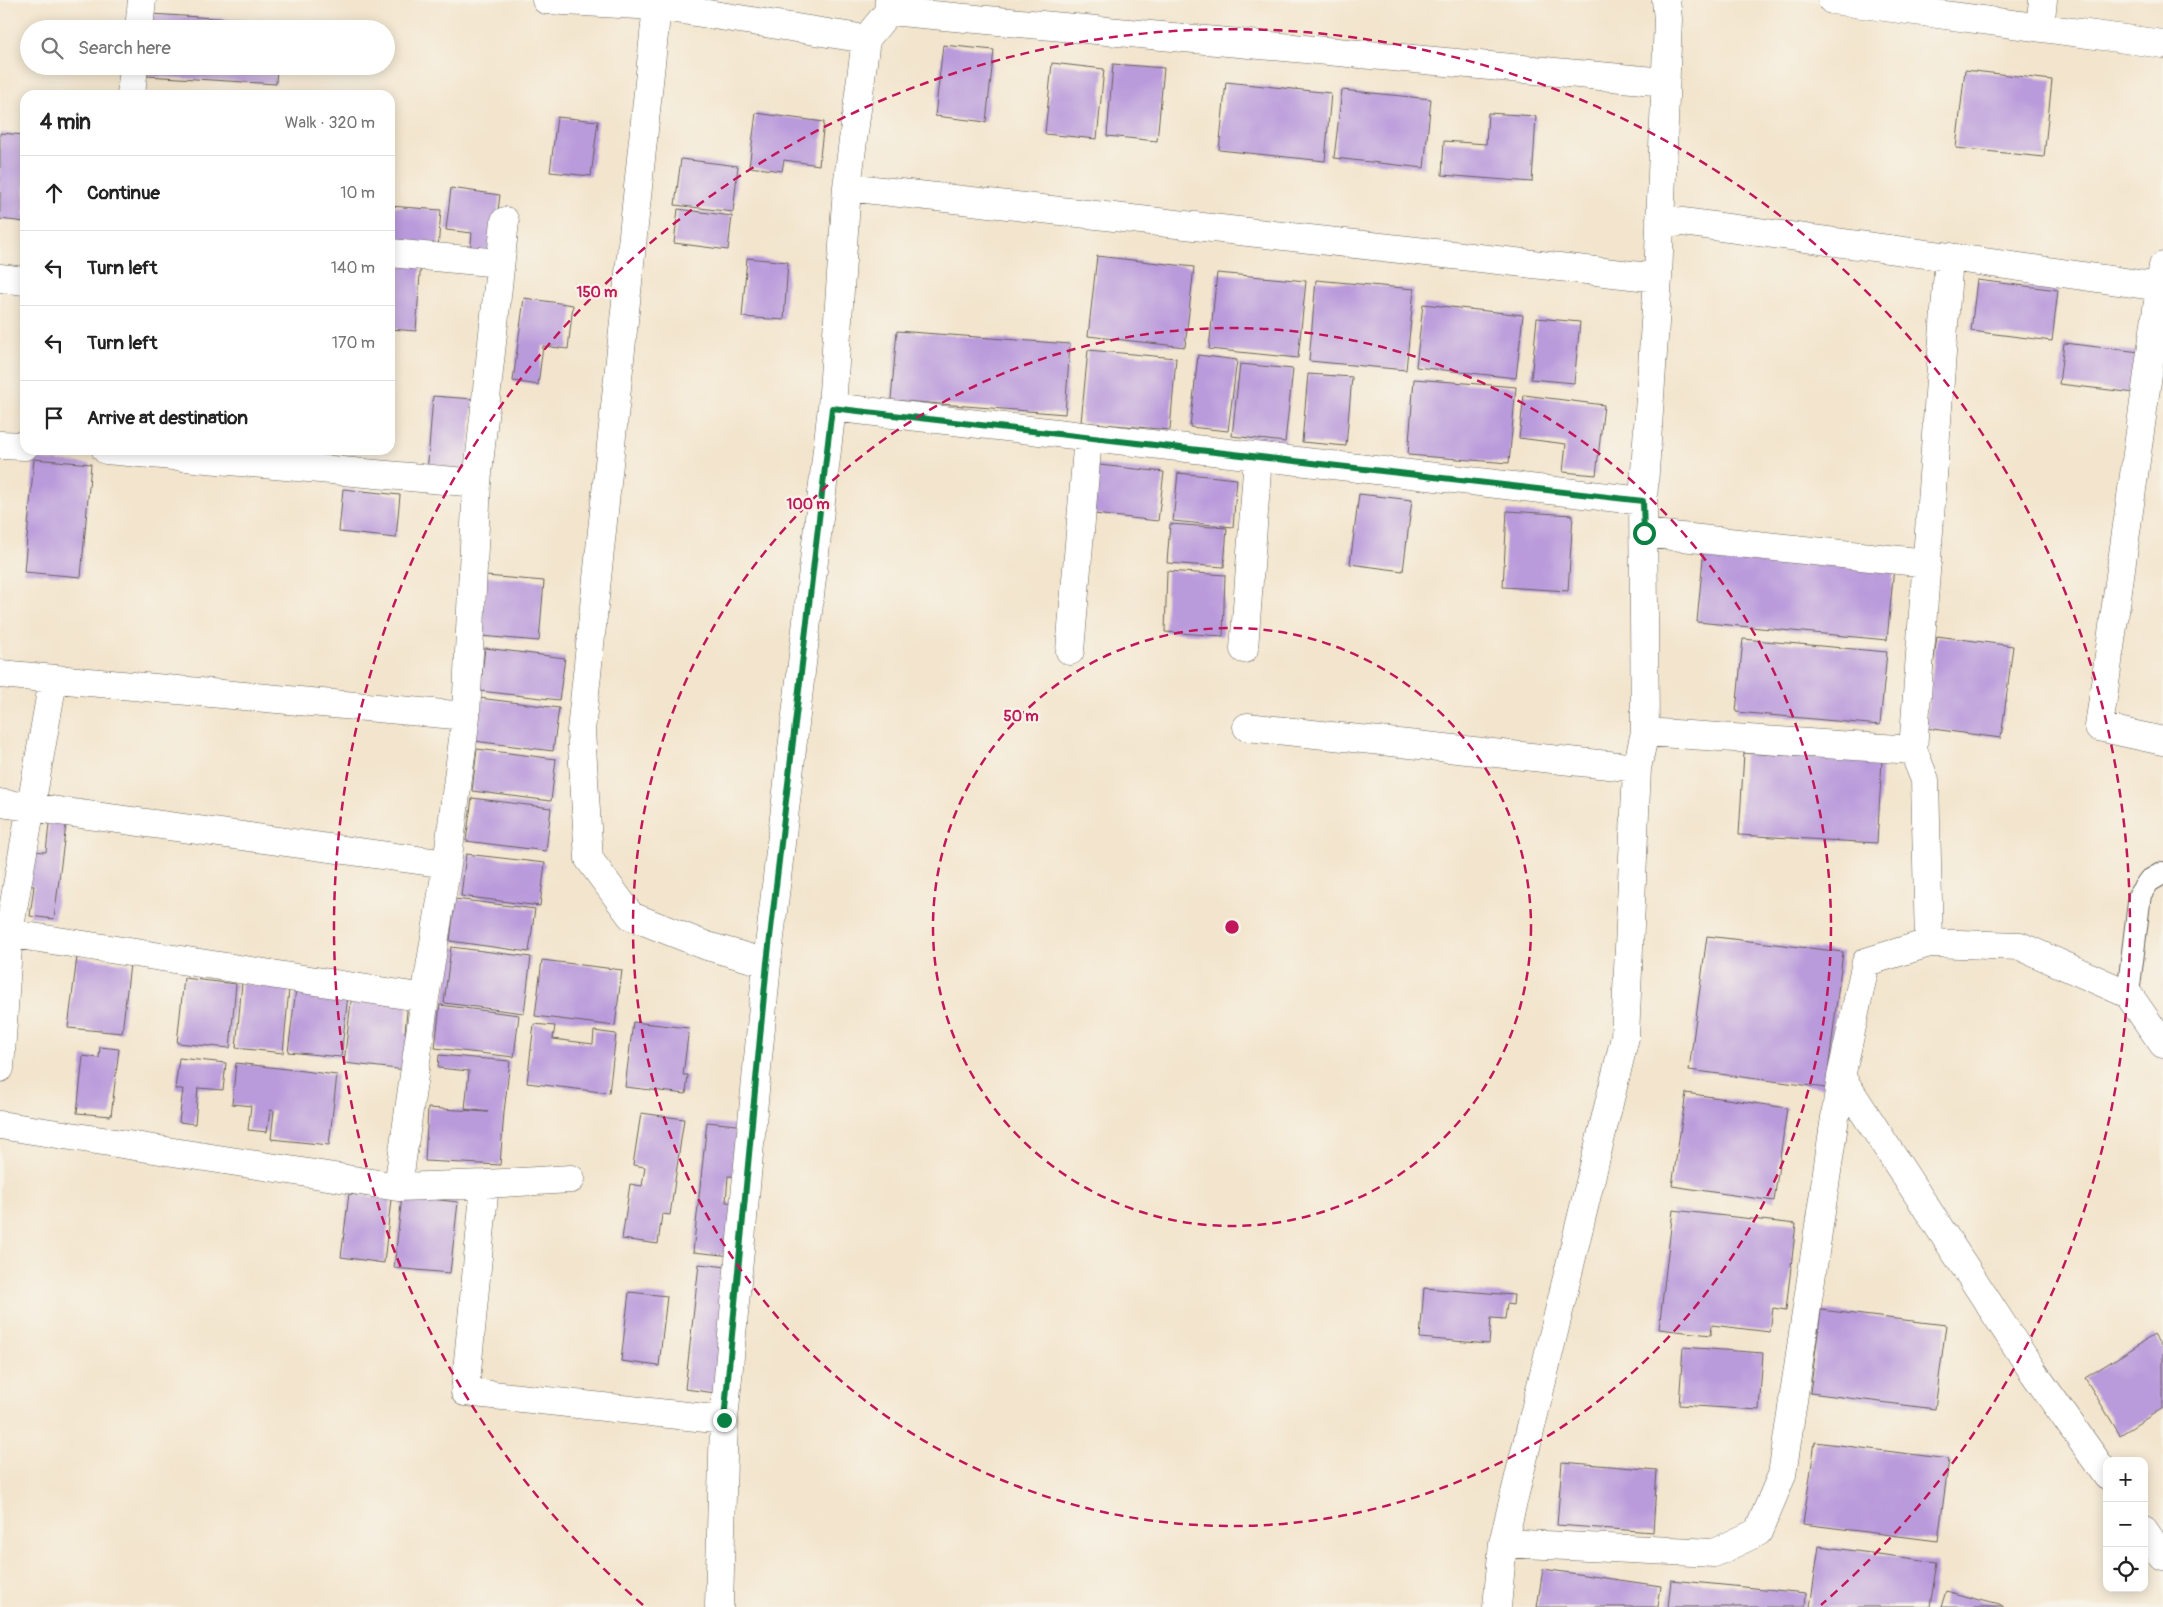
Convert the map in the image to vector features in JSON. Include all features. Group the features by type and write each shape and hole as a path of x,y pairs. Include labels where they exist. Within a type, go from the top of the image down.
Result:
{"street":[{"path":"139,20 142,0"},
{"path":"546,0 657,6 866,39"},
{"path":"1497,1607 1503,1544 1625,1037 1638,768 1645,732 1643,501 1658,278 1668,19 1666,0"},
{"path":"1832,0 2163,44"},
{"path":"2040,27 2043,0"},
{"path":"719,1607 724,1420 767,963 832,408 847,187 866,39 889,5 1666,82"},
{"path":"657,6 581,731 589,859 631,916 707,946 767,963"},
{"path":"132,90 133,75"},
{"path":"847,187 1658,278"},
{"path":"1660,219 1949,258 2162,277 2099,727 2163,741"},
{"path":"398,1187 425,998 447,864 466,716 477,483 505,221"},
{"path":"395,253 500,263"},
{"path":"1929,944 1925,780 1913,750 1949,258"},
{"path":"0,278 20,280"},
{"path":"832,408 1643,501"},
{"path":"1070,651 1088,437"},
{"path":"0,445 20,446"},
{"path":"162,455 477,483"},
{"path":"1244,649 1258,457"},
{"path":"1644,533 1927,562"},
{"path":"0,674 466,716"},
{"path":"0,1068 5,932 31,807 53,680"},
{"path":"1247,727 1638,768"},
{"path":"1645,732 1913,750"},
{"path":"0,803 447,864"},
{"path":"5,932 425,998"},
{"path":"1503,1544 1714,1553 1758,1532 1782,1475 1841,1077 1866,962 1929,944 2020,946 2128,994 2163,1044"},
{"path":"1841,1077 2034,1373 2103,1470"},
{"path":"0,1125 398,1187 571,1179"},
{"path":"485,1184 466,1392 724,1420"},
{"path":"2148,1536 2163,1557"}],"lane":[{"path":"2128,994 2140,894 2149,880 2163,873"}],"building":[{"path":"151,14 247,20 151,20"},
{"path":"943,45 994,50 986,122 935,116"},
{"path":"1052,63 1104,69 1097,139 1045,134"},
{"path":"1113,64 1164,68 1157,141 1107,136"},
{"path":"1965,70 2052,80 2044,157 1956,148"},
{"path":"147,75 276,75 276,84"},
{"path":"1226,82 1331,93 1325,161 1219,150"},
{"path":"1342,90 1431,99 1424,168 1334,158"},
{"path":"756,113 824,122 819,165 784,160 782,171 749,167"},
{"path":"1488,113 1536,116 1532,182 1442,175 1444,141 1486,144"},
{"path":"557,117 598,121 591,176 550,172"},
{"path":"0,133 20,135 20,221 0,219"},
{"path":"681,159 738,166 733,212 675,205"},
{"path":"451,188 500,195 492,256 470,253 472,233 446,230"},
{"path":"395,206 441,210 438,249 395,246"},
{"path":"678,209 732,216 728,250 674,243"},
{"path":"1097,256 1194,267 1185,347 1088,336"},
{"path":"395,258 421,260 416,331 395,329"},
{"path":"747,258 788,262 784,320 742,317"},
{"path":"1217,273 1306,281 1298,358 1209,349"},
{"path":"1316,280 1414,289 1406,370 1309,361"},
{"path":"1977,280 2058,290 2052,341 1971,331"},
{"path":"524,298 573,305 568,349 543,346 538,385 513,381"},
{"path":"1423,304 1523,315 1516,378 1416,367"},
{"path":"1537,318 1580,322 1574,383 1531,379"},
{"path":"897,331 1070,344 1065,414 891,400"},
{"path":"2064,343 2140,352 2135,393 2059,384"},
{"path":"1088,350 1176,358 1170,430 1081,422"},
{"path":"1198,355 1237,360 1228,431 1190,427"},
{"path":"1240,364 1293,369 1285,442 1232,436"},
{"path":"1308,374 1352,377 1346,446 1302,442"},
{"path":"1414,379 1516,387 1509,463 1408,455"},
{"path":"1524,395 1604,405 1596,475 1563,472 1566,444 1519,438"},
{"path":"433,396 473,399 467,477 427,474"},
{"path":"34,459 91,464 81,577 24,572"},
{"path":"1090,464 1164,472 1158,521 1085,513"},
{"path":"1178,473 1237,479 1233,527 1173,521"},
{"path":"343,489 400,495 396,538 339,532"},
{"path":"1359,494 1412,500 1403,571 1350,564"},
{"path":"1507,511 1573,515 1568,591 1503,587"},
{"path":"1170,524 1227,528 1224,567 1167,563"},
{"path":"1704,548 1894,567 1887,640 1697,622"},
{"path":"1167,571 1225,575 1223,636 1165,632"},
{"path":"486,576 544,581 539,641 480,636"},
{"path":"1937,636 2013,646 2001,738 1925,728"},
{"path":"1743,639 1887,652 1880,725 1736,712"},
{"path":"485,648 565,658 559,700 480,691"},
{"path":"479,698 559,708 553,751 474,741"},
{"path":"477,749 556,759 551,801 472,791"},
{"path":"1744,753 1882,761 1877,843 1739,835"},
{"path":"472,798 551,808 546,851 466,841"},
{"path":"50,815 67,817 54,919 30,916 34,886 25,885 30,851 46,852"},
{"path":"466,854 545,863 540,906 461,896"},
{"path":"455,899 535,909 529,952 450,941"},
{"path":"1707,936 1843,952 1826,1088 1689,1070"},
{"path":"451,947 531,957 524,1013 444,1003"},
{"path":"77,957 130,964 122,1033 68,1028"},
{"path":"542,960 622,970 615,1026 535,1016"},
{"path":"184,978 236,984 230,1048 177,1043"},
{"path":"242,983 289,989 283,1053 236,1048"},
{"path":"296,989 348,995 341,1057 288,1052"},
{"path":"352,993 408,1000 405,1033 410,1034 406,1070 344,1063"},
{"path":"440,1005 519,1015 514,1057 435,1048"},
{"path":"633,1022 689,1028 683,1075 688,1075 686,1094 625,1087"},
{"path":"534,1024 555,1026 553,1039 593,1044 594,1031 616,1034 609,1093 527,1083"},
{"path":"100,1047 119,1049 111,1116 77,1113 83,1056 99,1058"},
{"path":"439,1055 510,1061 500,1165 425,1161 428,1108 488,1112 465,1109 469,1071 438,1068"},
{"path":"179,1058 226,1063 223,1090 198,1088 195,1124 179,1122 183,1089 175,1089"},
{"path":"236,1063 337,1075 329,1145 271,1139 274,1111 270,1110 267,1132 248,1130 251,1106 232,1104"},
{"path":"1686,1093 1787,1108 1774,1201 1672,1186"},
{"path":"641,1113 684,1119 670,1215 662,1214 658,1244 622,1239 630,1184 642,1186 645,1167 633,1165"},
{"path":"707,1122 747,1126 742,1177 728,1176 726,1202 738,1203 732,1256 693,1252"},
{"path":"349,1194 391,1199 384,1263 341,1257"},
{"path":"402,1196 458,1202 450,1273 394,1268"},
{"path":"1673,1210 1796,1224 1786,1310 1773,1308 1770,1332 1712,1325 1711,1335 1659,1329"},
{"path":"699,1264 737,1268 723,1394 685,1389"},
{"path":"1424,1288 1514,1295 1513,1305 1507,1304 1505,1319 1491,1318 1489,1344 1420,1338"},
{"path":"629,1292 667,1296 659,1366 621,1361"},
{"path":"1821,1310 1946,1325 1935,1409 1810,1393"},
{"path":"2154,1335 2163,1349 2163,1408 2120,1435 2085,1378"},
{"path":"1683,1347 1763,1353 1759,1410 1679,1405"},
{"path":"1815,1442 1949,1459 1938,1541 1803,1524"},
{"path":"1562,1462 1657,1470 1653,1532 1557,1525"},
{"path":"1819,1546 1937,1562 1930,1607 1810,1607"},
{"path":"1543,1569 1661,1586 1658,1607 1537,1607"},
{"path":"1671,1580 1806,1593 1805,1607 1668,1607"},
{"path":"1946,1591 2003,1606 2003,1607 1941,1607"}],"route":[{"path":"724,1420 767,963 832,408 1643,501 1644,533"}]}
